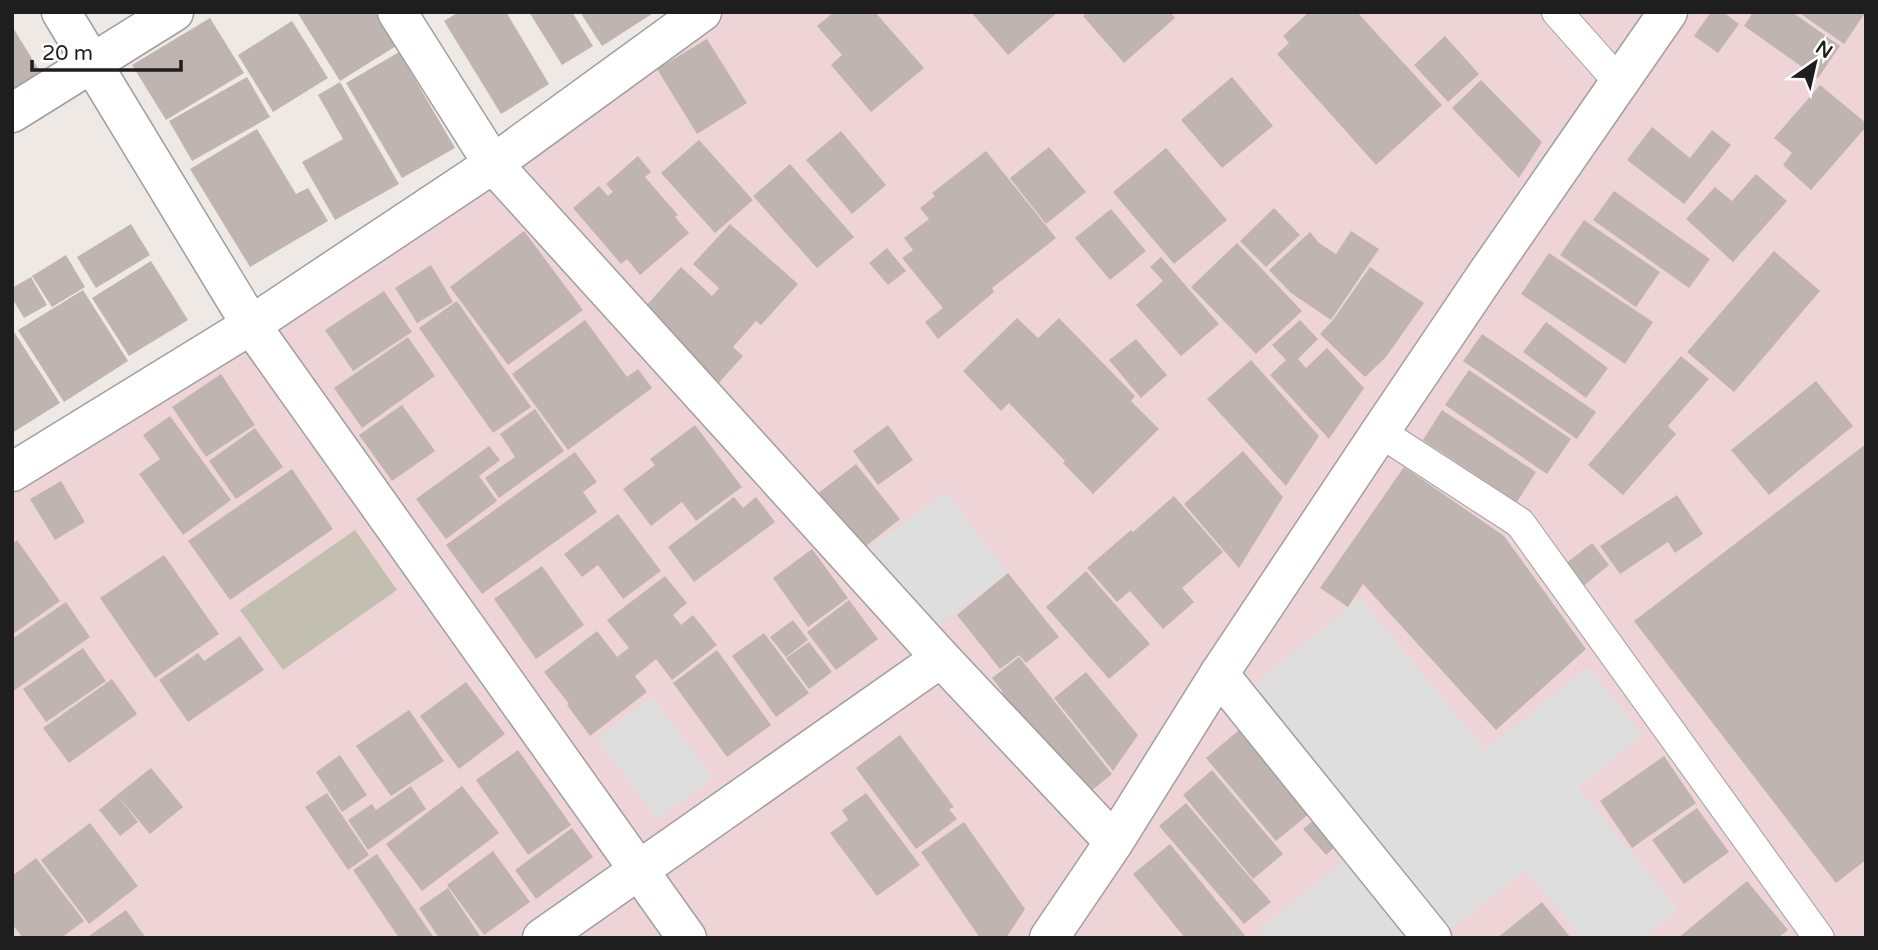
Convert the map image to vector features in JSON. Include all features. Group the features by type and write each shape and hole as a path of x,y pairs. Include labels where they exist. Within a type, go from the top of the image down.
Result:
{"street":[{"path":"61,12 251,325 687,938"},
{"path":"12,113 174,12"},
{"path":"397,12 493,164 941,658 1114,842"},
{"path":"12,472 251,325 493,164 702,12"},
{"path":"1049,938 1114,842 1219,674 1380,432 1668,12"},
{"path":"542,938 941,658"},
{"path":"1219,674 1432,938"}],"lane":[{"path":"1557,12 1620,83"},
{"path":"1380,432 1520,523 1819,938"}],"shaded area":[{"path":"698,12 1866,12 1866,938 12,938 12,457"},
{"path":"946,492 1008,573 923,637 861,555"},
{"path":"355,530 397,590 283,670 240,610"},
{"path":"1360,598 1486,750 1588,667 1643,734 1578,788 1678,909 1643,938 1582,938 1526,870 1439,938 1267,938 1259,929 1363,846 1239,697"},
{"path":"653,697 713,778 657,819 597,738"}],"building":[{"path":"297,12 375,12 396,46 340,81"},
{"path":"459,12 506,12 549,84 501,114 444,21"},
{"path":"529,12 572,12 593,46 562,65"},
{"path":"580,12 655,12 602,46"},
{"path":"834,12 875,12 924,68 871,112 831,65 842,55 817,26"},
{"path":"971,12 1058,12 1008,55"},
{"path":"1087,12 1170,12 1175,18 1124,63 1083,16"},
{"path":"1309,12 1357,12 1442,105 1376,165 1277,54 1289,43 1283,36"},
{"path":"1711,12 1723,12 1739,24 1718,53 1694,36"},
{"path":"1753,12 1792,12 1840,46 1818,78 1744,26"},
{"path":"1798,12 1863,12 1865,13 1844,44"},
{"path":"210,18 244,73 166,120 132,65"},
{"path":"292,21 328,78 273,112 238,55"},
{"path":"12,26 45,80 12,100"},
{"path":"1445,36 1479,74 1448,102 1414,65"},
{"path":"707,39 747,103 697,134 657,69"},
{"path":"399,52 455,148 402,178 346,83"},
{"path":"247,77 270,117 192,161 169,121"},
{"path":"1232,77 1273,126 1222,168 1181,120"},
{"path":"1481,80 1542,142 1519,178 1452,108"},
{"path":"340,82 399,184 335,220 302,162 343,139 318,95"},
{"path":"1820,85 1866,123 1866,127 1811,190 1783,165 1792,153 1774,138"},
{"path":"1652,127 1690,158 1712,130 1731,145 1684,204 1627,160"},
{"path":"257,129 296,194 308,188 328,221 250,267 190,169"},
{"path":"841,131 886,185 852,214 806,160"},
{"path":"699,140 753,200 715,233 661,173"},
{"path":"1049,147 1086,192 1046,224 1010,178"},
{"path":"1166,148 1227,220 1174,264 1113,192"},
{"path":"986,151 1056,238 992,288 994,292 938,339 925,322 943,308 902,258 913,250 904,238 929,219 920,208 935,196 932,193"},
{"path":"638,156 651,172 645,177 678,215 675,217 689,233 640,275 627,259 621,264 573,208 599,186 608,196 613,192 606,184"},
{"path":"790,164 854,237 817,268 753,196"},
{"path":"1756,174 1787,201 1733,262 1686,219 1715,187 1732,201"},
{"path":"1614,191 1710,259 1689,288 1593,220"},
{"path":"1274,208 1300,235 1266,267 1240,241"},
{"path":"1111,209 1146,251 1110,280 1075,238"},
{"path":"1584,220 1660,272 1636,307 1560,255"},
{"path":"131,224 150,255 96,288 77,257"},
{"path":"730,224 798,284 761,325 756,321 733,347 743,356 715,387 636,317 681,267 712,296 719,288 693,264"},
{"path":"524,231 583,310 508,365 450,287"},
{"path":"1351,231 1379,249 1331,320 1291,293 1269,270 1310,232 1319,243 1336,254"},
{"path":"1237,243 1302,311 1256,354 1191,287"},
{"path":"887,248 906,271 888,285 869,263"},
{"path":"1774,251 1820,291 1734,392 1687,352"},
{"path":"1549,253 1653,322 1625,364 1521,294"},
{"path":"66,255 85,287 52,307 32,276"},
{"path":"1161,257 1219,324 1181,356 1136,305 1163,281 1150,267"},
{"path":"151,261 188,320 129,356 92,298"},
{"path":"431,265 453,302 417,323 395,288"},
{"path":"1370,267 1424,303 1386,357 1365,377 1320,334"},
{"path":"31,277 47,305 24,318 12,298 12,288"},
{"path":"83,290 128,361 64,402 18,330"},
{"path":"384,291 412,332 353,371 325,330"},
{"path":"457,301 531,407 493,433 419,328"},
{"path":"1017,318 1038,338 1059,318 1135,396 1131,401 1159,429 1093,494 1009,403 1001,411 963,371"},
{"path":"585,320 627,377 638,369 652,388 568,450 512,374"},
{"path":"1300,320 1318,339 1298,359 1306,368 1327,348 1364,388 1329,439 1270,375 1286,360 1272,345"},
{"path":"1546,322 1608,368 1586,398 1523,352"},
{"path":"12,329 60,403 12,433"},
{"path":"1482,334 1596,412 1577,439 1463,361"},
{"path":"408,337 435,376 362,428 334,388"},
{"path":"1136,339 1167,375 1141,398 1109,360"},
{"path":"1681,356 1709,379 1668,426 1676,434 1623,495 1588,465"},
{"path":"1251,360 1319,436 1286,486 1207,399"},
{"path":"1469,370 1571,439 1547,474 1445,405"},
{"path":"221,374 255,425 206,457 172,407"},
{"path":"1816,381 1853,426 1769,495 1731,450"},
{"path":"402,405 435,451 392,481 359,435"},
{"path":"535,409 564,451 499,498 485,478 515,457 500,434"},
{"path":"1442,410 1536,472 1517,502 1423,440"},
{"path":"170,416 231,500 183,535 139,474 160,459 143,435"},
{"path":"695,425 742,487 696,521 682,502 651,526 623,489 655,465 650,459"},
{"path":"888,425 913,460 878,485 853,451"},
{"path":"255,428 283,467 236,499 209,461"},
{"path":"1866,444 1866,860 1836,883 1634,621"},
{"path":"489,446 500,460 479,476 497,501 446,539 416,499"},
{"path":"1243,451 1283,497 1239,568 1184,504"},
{"path":"575,452 597,482 583,492 597,512 482,594 446,545"},
{"path":"856,464 900,519 861,550 817,494"},
{"path":"1404,467 1504,536 1586,649 1496,730 1363,584 1348,607 1320,588"},
{"path":"292,469 333,529 230,600 188,541"},
{"path":"61,481 85,522 55,540 30,499"},
{"path":"1677,495 1703,534 1675,553 1668,542 1620,574 1600,546"},
{"path":"1174,496 1223,552 1182,588 1194,602 1163,629 1130,591 1117,602 1087,568"},
{"path":"734,497 743,508 756,497 775,522 694,582 668,547"},
{"path":"618,514 661,571 623,599 598,565 582,577 564,554"},
{"path":"17,540 60,601 13,634 12,544"},
{"path":"1592,543 1609,565 1582,587 1565,564"},
{"path":"812,549 848,598 808,627 773,578"},
{"path":"164,555 219,634 155,678 100,598"},
{"path":"542,566 584,625 536,659 494,599"},
{"path":"1086,571 1150,644 1109,679 1046,607"},
{"path":"1008,573 1059,637 1026,663 1019,655 1000,669 957,615"},
{"path":"665,576 687,603 673,615 681,625 693,615 717,645 672,680 656,659 635,676 647,692 590,736 544,672 597,631 617,657 629,648 607,620"},
{"path":"849,600 878,639 836,670 807,632"},
{"path":"66,602 90,637 12,692 12,639"},
{"path":"793,620 808,640 786,657 770,637"},
{"path":"764,633 809,693 776,717 732,656"},
{"path":"240,636 264,670 188,722 159,680 198,653 204,661"},
{"path":"809,642 832,672 809,689 786,658"},
{"path":"83,648 106,681 46,722 23,689"},
{"path":"717,650 771,725 727,757 673,683"},
{"path":"1019,657 1112,774 1069,809 985,706 1003,692 992,678"},
{"path":"1086,672 1138,735 1113,771 1054,698"},
{"path":"112,679 137,714 69,763 43,728"},
{"path":"466,682 505,734 459,769 420,716"},
{"path":"409,710 444,761 391,796 356,746"},
{"path":"1239,730 1310,813 1276,841 1206,758"},
{"path":"900,735 954,807 949,809 957,819 916,849 856,768"},
{"path":"518,750 571,825 528,855 476,780"},
{"path":"340,755 367,795 342,812 316,772"},
{"path":"1664,756 1696,803 1632,848 1600,801"},
{"path":"151,768 183,807 150,834 117,795"},
{"path":"1212,770 1283,854 1253,879 1183,795"},
{"path":"411,786 426,809 368,850 348,820 372,804 376,810"},
{"path":"462,786 499,833 422,891 386,844"},
{"path":"327,793 369,855 348,870 305,807"},
{"path":"866,793 920,865 877,896 830,833 848,820 842,810"},
{"path":"117,795 138,822 120,836 99,810"},
{"path":"1186,803 1271,902 1244,924 1159,826"},
{"path":"1697,808 1729,852 1684,884 1652,840"},
{"path":"1315,819 1337,845 1326,855 1303,829"},
{"path":"964,822 1025,909 1005,938 980,938 921,852"},
{"path":"90,823 138,886 89,924 41,860"},
{"path":"572,828 593,857 536,899 515,870"},
{"path":"1170,844 1247,938 1185,938 1133,874"},
{"path":"493,851 530,902 484,935 447,885"},
{"path":"377,854 434,938 399,938 353,870"},
{"path":"36,858 84,921 61,938 23,938 12,924 12,876"},
{"path":"1747,881 1788,930 1778,938 1678,938"},
{"path":"448,888 480,936 439,938 419,908"},
{"path":"1542,902 1571,938 1497,938"},
{"path":"126,910 146,938 86,938"}]}
